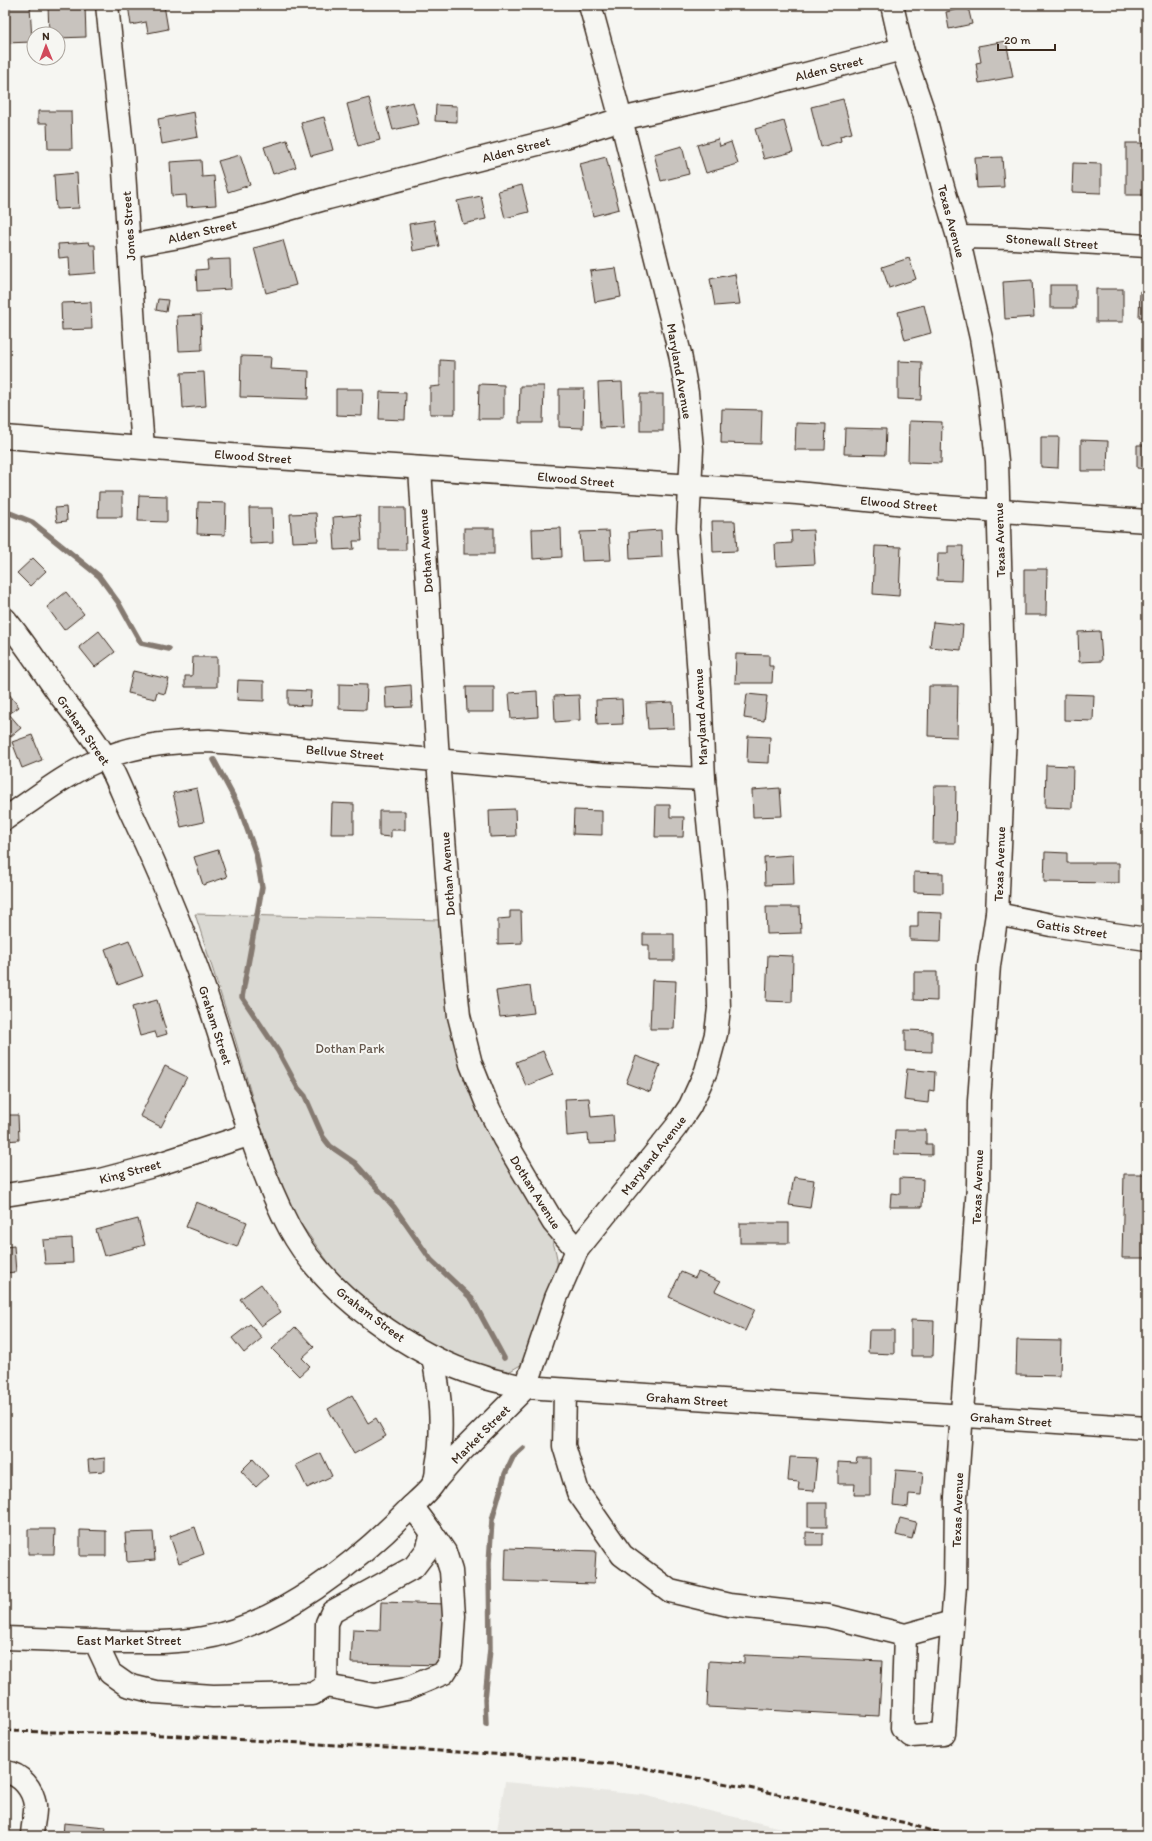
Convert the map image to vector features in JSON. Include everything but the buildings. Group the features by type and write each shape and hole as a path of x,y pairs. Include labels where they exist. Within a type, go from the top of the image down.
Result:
{"street":[{"name":"Jones Street","path":"107,5 123,155 136,357 144,447"},
{"name":"Maryland Avenue","path":"526,1387 556,1298 577,1250 676,1127 690,1106 706,1071 716,1034 719,1008 716,901 704,779 700,689 688,527 692,449 687,393 680,354 621,119 590,5"},
{"name":"Texas Avenue","path":"892,5 902,49 924,113 943,187 958,237 981,338 989,387 997,461 1005,732 997,914 989,965 979,1101 978,1186 956,1497 952,1622 944,1734 911,1736 902,1728 905,1635"},
{"name":"Alden Street","path":"129,246 179,237 265,216 328,198 565,137 621,119 725,95 902,49"},
{"name":"Stonewall Street","path":"958,237 1014,238 1147,246"},
{"name":"Elwood Street","path":"5,437 230,455 610,482 797,493 916,505 1147,521"},
{"name":"Dothan Avenue","path":"420,468 438,760 459,1016 471,1064 489,1109 504,1139 553,1222 577,1250"},
{"name":"Graham Street","path":"5,619 106,757 145,842 193,958 214,1016 251,1134 271,1190 291,1230 307,1255 334,1287 381,1325 433,1357 482,1377 526,1387 565,1391 1147,1428"},
{"name":"Bellvue Street","path":"5,819 79,770 106,757 130,749 169,742 209,741 602,774 704,779"},
{"name":"Gattis Street","path":"997,914 1051,925 1147,939"},
{"name":"King Street","path":"5,1195 100,1180 153,1166 251,1134"},
{"path":"433,1357 441,1406 439,1457 434,1482"},
{"name":"Market Street","path":"434,1482 456,1457 526,1387"},
{"path":"565,1391 564,1446 578,1492 622,1555 670,1591 729,1605 828,1616 905,1635 952,1622"},
{"name":"East Market Street","path":"5,1638 166,1642 205,1638 248,1625 294,1601 342,1569 386,1533 434,1482"},
{"path":"95,1641 110,1672 127,1684 155,1692 213,1696 313,1694 326,1686 375,1695 406,1689 444,1673 451,1662 454,1616 451,1571 445,1552 412,1506"},
{"path":"326,1686 327,1623 332,1612 414,1567 427,1550 432,1532"},
{"path":"11,1774 26,1783 31,1791 35,1805 32,1836"}],"shaded area":[{"path":"505,1782 643,1795 814,1836 496,1836"}],"green space":[{"name":"Dothan Park","path":"195,914 440,920 446,972 552,1240 557,1259 557,1269 550,1296 524,1363 505,1374 437,1349 398,1327 359,1297 337,1274 287,1205"}],"waterway":[{"path":"5,511 32,522 99,576 118,602 141,643 169,649"},
{"path":"214,760 240,809 256,854 262,887 242,997 278,1051 298,1088 305,1096 323,1137 330,1146 355,1163 394,1207 431,1260 472,1299 504,1358"},
{"path":"486,1724 485,1699 490,1649 489,1563 492,1520 505,1474 513,1457 523,1448"}],"railway":[{"path":"5,1731 145,1734 527,1756 633,1766 759,1790 906,1823 948,1836"}]}
